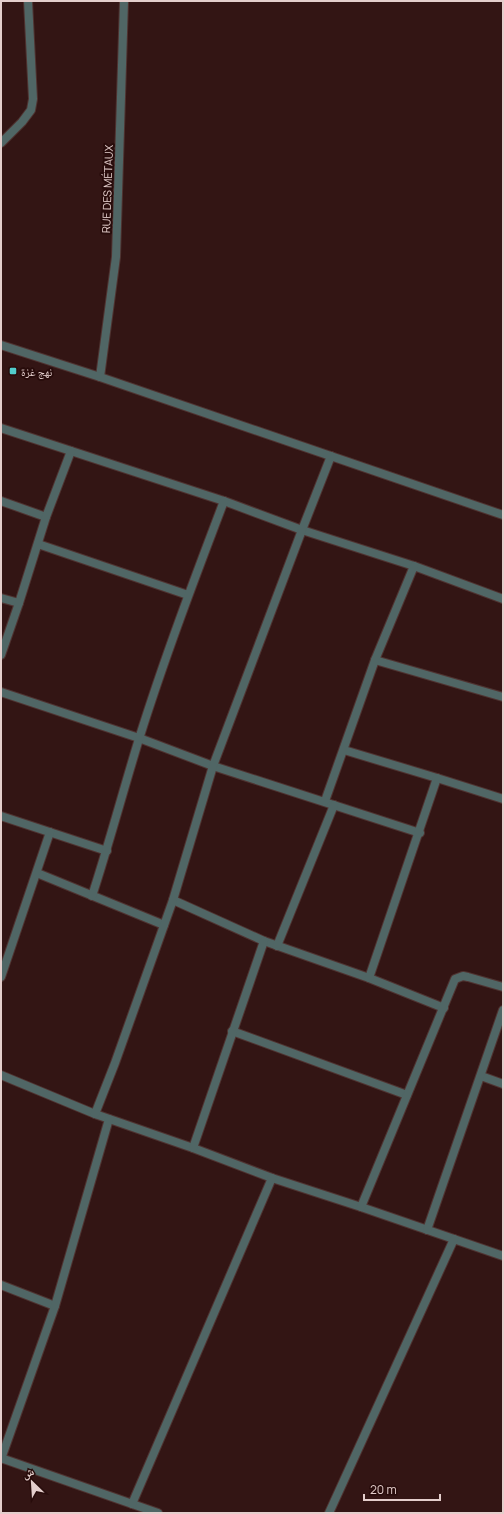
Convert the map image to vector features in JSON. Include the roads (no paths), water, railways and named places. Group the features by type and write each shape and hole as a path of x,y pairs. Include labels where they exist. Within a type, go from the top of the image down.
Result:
{"street":[{"path":"1,143 22,122 31,110 32,99 28,1"},
{"name":"RUE DES MÉTAUX","path":"100,377 116,257 124,1"},
{"path":"1,345 100,377 503,515"},
{"path":"1,428 224,501 302,530 414,566 503,599"},
{"path":"1,655 46,517 71,452"},
{"path":"95,1114 115,1063 164,925 213,766 331,456"},
{"path":"1,501 46,517"},
{"path":"92,896 107,851 139,738 188,595 224,501"},
{"path":"38,544 188,595"},
{"path":"325,802 375,660 414,566"},
{"path":"1,598 19,603"},
{"path":"375,660 503,697"},
{"path":"1,692 139,738 213,766 420,833"},
{"path":"344,750 503,799"},
{"path":"369,978 420,833 437,778"},
{"path":"278,946 334,805"},
{"path":"1,816 107,851"},
{"path":"1,977 50,832"},
{"path":"37,873 164,925"},
{"path":"172,900 278,946 369,978 444,1008"},
{"path":"193,1148 264,940"},
{"path":"361,1207 455,979 468,977 503,987"},
{"path":"427,1230 503,1010"},
{"path":"232,1031 407,1095"},
{"path":"1,1075 95,1114 193,1148 272,1178 503,1256"},
{"path":"481,1076 503,1084"},
{"path":"109,1119 55,1306 1,1458 158,1513"},
{"path":"132,1504 272,1178"},
{"path":"329,1513 454,1239"},
{"path":"1,1285 55,1306"}],"place":[{"name":"نهج غزة","path":"13,371"}]}
